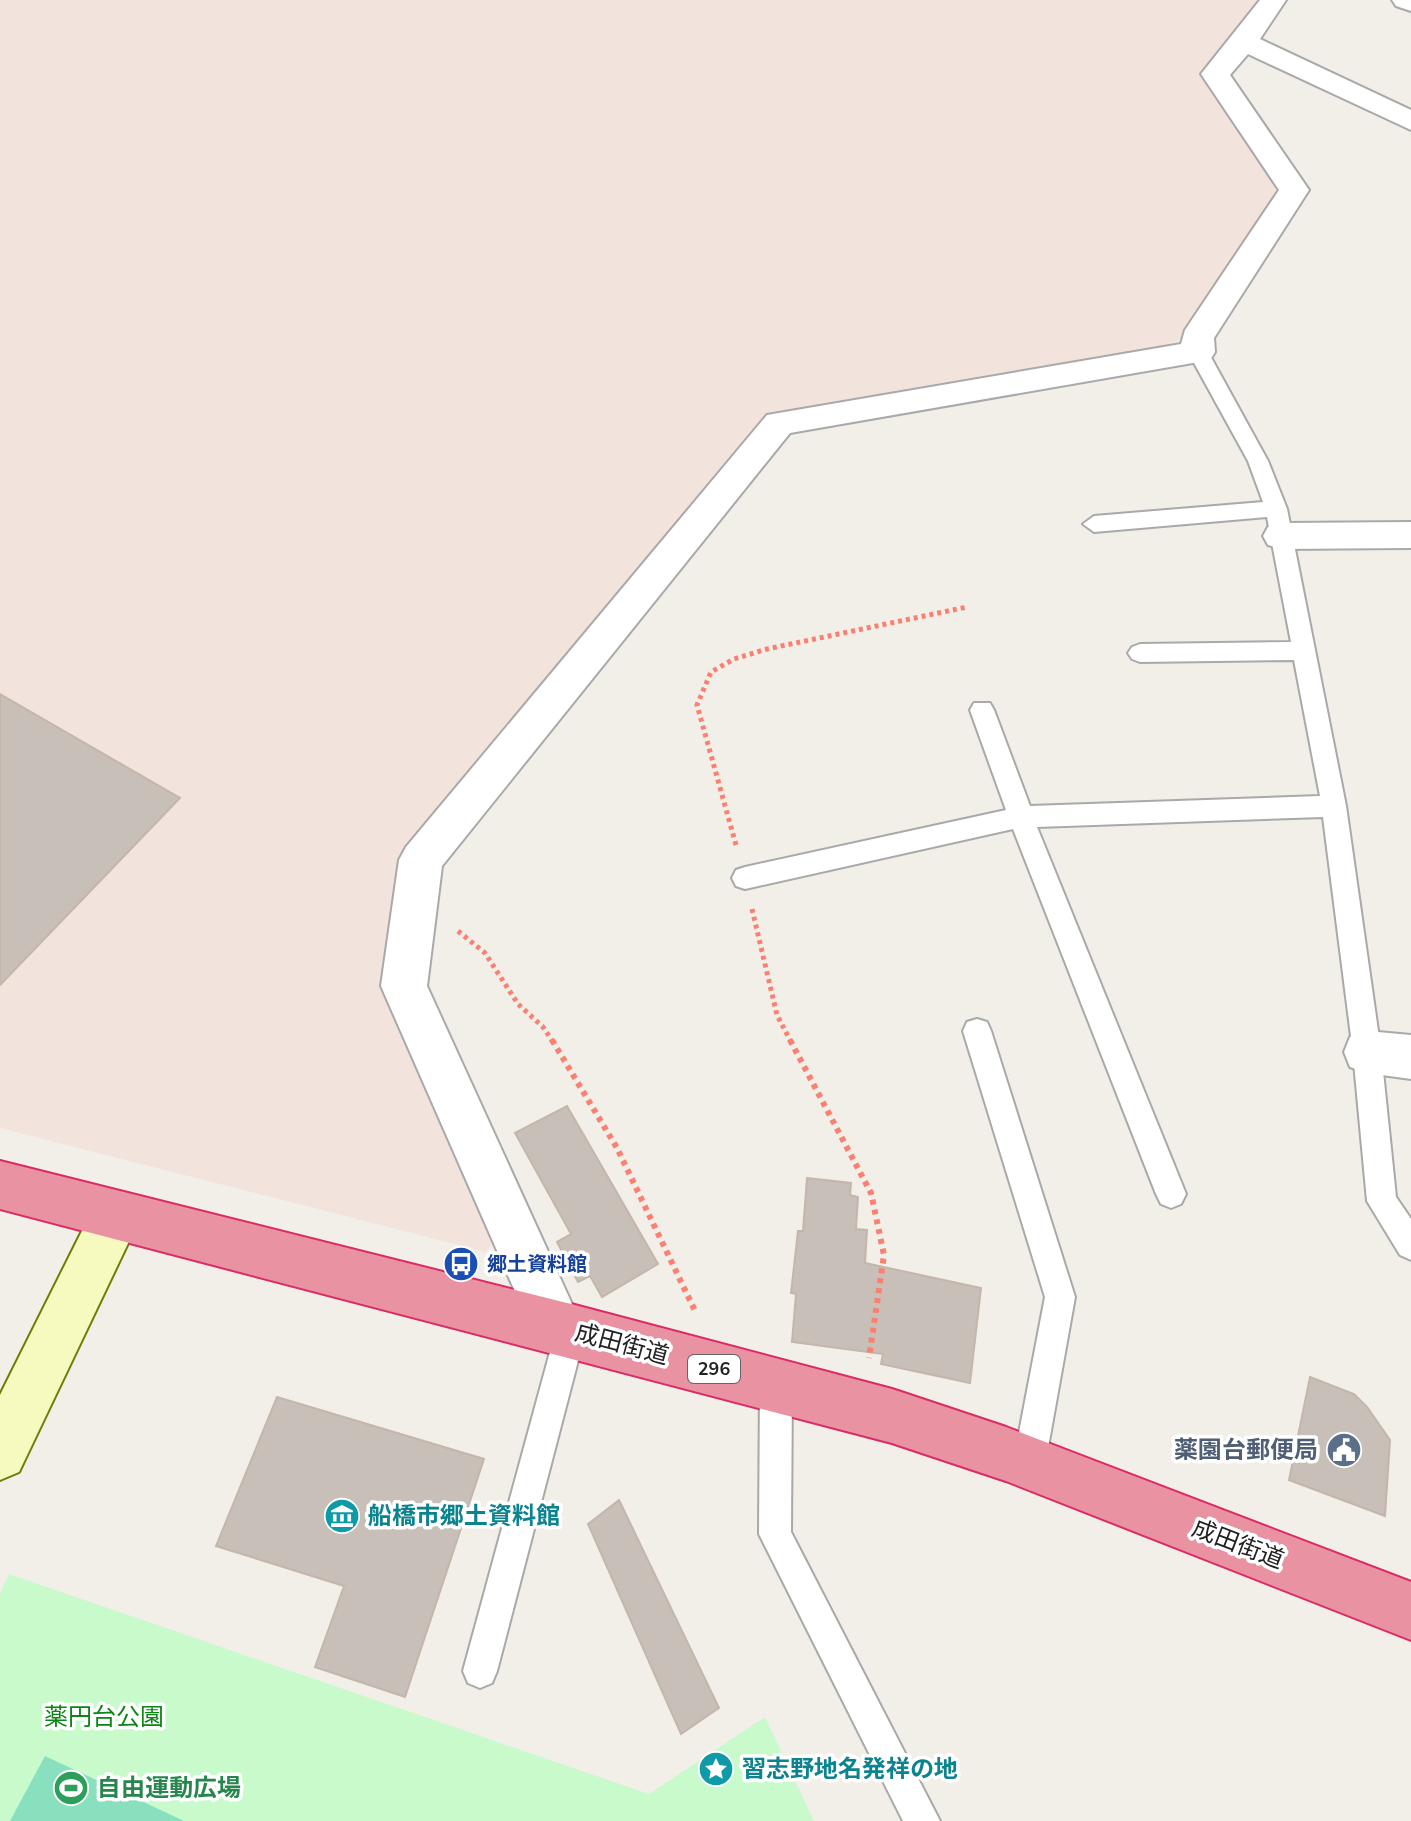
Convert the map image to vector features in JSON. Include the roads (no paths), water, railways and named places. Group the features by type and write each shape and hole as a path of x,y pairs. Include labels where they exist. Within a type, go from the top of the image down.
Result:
{"highway":[{"name":"成田街道","path":"0,1185 564,1328 892,1416 1029,1464 1411,1611"}],"street":[{"path":"564,1328 404,986 421,860 779,423 1198,352 1197,338 1294,190 1215,74 1244,42 1273,0"},
{"path":"1405,0 1411,3"},
{"path":"1244,42 1411,121"},
{"path":"1278,523 1411,535"},
{"path":"0,1453 116,1216"}],"lane":[{"path":"1198,352 1258,461 1278,523 1306,651 1334,806 1389,1054 1382,1201 1411,1245"},
{"path":"1094,524 1278,523"},
{"path":"1140,653 1306,651"},
{"path":"982,710 1021,817 1171,1194"},
{"path":"745,878 1021,817 1334,806"},
{"path":"977,1031 1060,1297 1029,1464"},
{"path":"480,1671 564,1328"},
{"path":"776,1386 775,1534 922,1821"}],"place":[{"name":"郷土資料館","path":"461,1264"},
{"name":"薬園台郵便局","path":"1344,1450"},
{"name":"船橋市郷土資料館","path":"342,1516"},
{"name":"習志野地名発祥の地","path":"716,1769"},
{"name":"自由運動広場","path":"71,1788"}],"park label":[{"name":"薬円台公園","path":"104,1717"}]}
